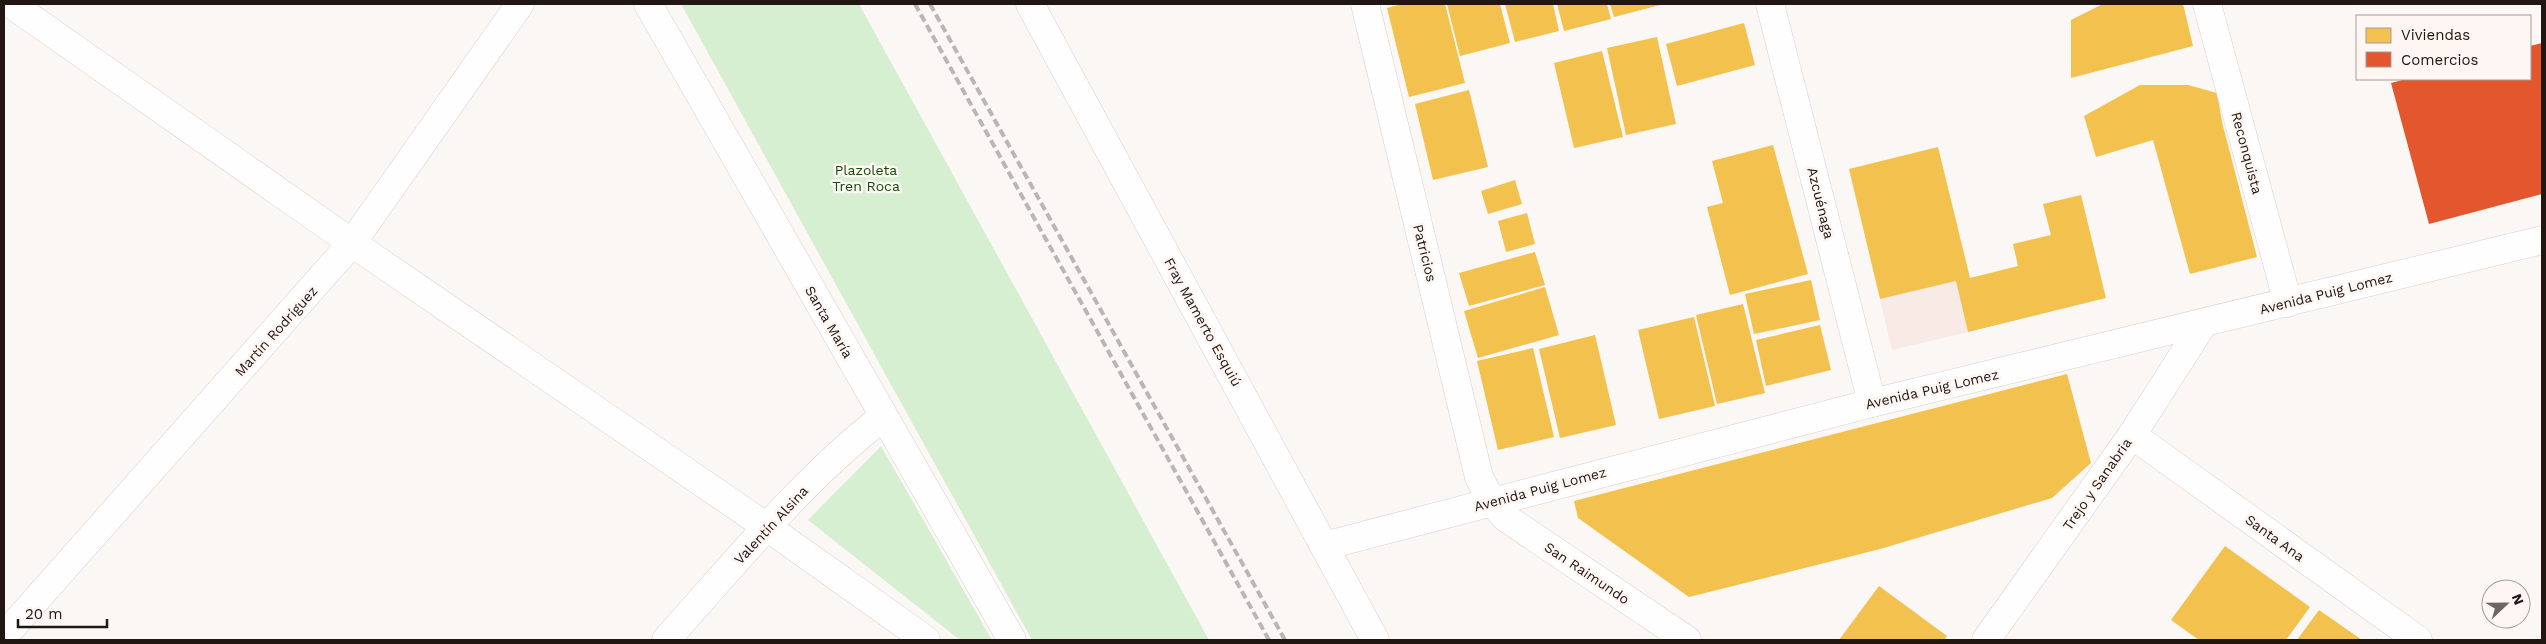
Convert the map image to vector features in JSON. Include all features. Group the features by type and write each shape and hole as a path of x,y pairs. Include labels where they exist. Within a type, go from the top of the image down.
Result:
{"street":[{"path":"11,4 352,243 767,527 926,640"},
{"name":"Martín Rodríguez","path":"4,636 352,243 520,4"},
{"name":"Santa María","path":"648,4 1012,640"},
{"name":"Fray Mamerto Esquiú","path":"1030,4 1375,640"},
{"name":"Patricios","path":"1365,4 1479,477 1491,501"},
{"name":"Azcuénaga","path":"1770,4 1872,403"},
{"name":"Reconquista","path":"2207,4 2288,303"},
{"name":"Avenida Puig Lomez","path":"1324,546 1872,403 2542,240"},
{"name":"Trejo y Sanabria","path":"1986,640 2132,435 2203,324"},
{"name":"Valentín Alsina","path":"666,640 767,527 856,438 883,416"},
{"name":"Santa Ana","path":"2132,435 2418,640"},
{"name":"San Raimundo","path":"1491,501 1506,518 1687,640"}],"shaded area":[{"path":"1956,281 1968,332 1892,350 1880,299"}],"green space":[{"name":"Plazoleta Tren Roca","path":"681,4 859,4 1209,640 1032,640"},
{"path":"881,446 992,640 960,640 808,520"}],"building: Viviendas":[{"path":"1402,4 1445,4 1465,83 1409,97 1387,8"},
{"path":"1447,4 1500,4 1510,43 1460,56"},
{"path":"1505,4 1553,4 1559,31 1515,42"},
{"path":"1557,4 1607,4 1611,19 1564,31"},
{"path":"1610,4 1664,4 1614,17"},
{"path":"2103,4 2183,4 2193,46 2071,78 2071,20"},
{"path":"1744,23 1755,65 1677,86 1666,44"},
{"path":"1657,37 1676,124 1626,135 1607,48"},
{"path":"1602,51 1623,137 1574,148 1554,63"},
{"path":"2140,85 2188,85 2217,93 2222,122 2257,257 2190,274 2153,140 2096,157 2084,116"},
{"path":"1469,90 1488,167 1433,180 1415,104"},
{"path":"1773,145 1808,274 1730,295 1707,207 1723,203 1712,161"},
{"path":"1938,147 1970,278 2018,266 2013,244 2051,235 2043,204 2081,195 2106,298 1968,332 1956,281 1880,299 1849,169"},
{"path":"1515,180 1522,204 1488,214 1481,191"},
{"path":"1527,213 1535,244 1506,252 1498,221"},
{"path":"1535,252 1545,285 1469,306 1459,273"},
{"path":"1811,280 1820,320 1754,334 1745,294"},
{"path":"1545,287 1559,335 1478,358 1464,311"},
{"path":"1743,304 1765,393 1717,404 1696,315"},
{"path":"1694,317 1715,406 1659,419 1638,330"},
{"path":"1820,325 1831,370 1766,386 1756,340"},
{"path":"1595,335 1616,425 1560,438 1539,349"},
{"path":"1533,348 1554,437 1498,450 1477,361"},
{"path":"2067,374 2091,463 2052,498 1880,549 1689,597 1578,518 1574,501"},
{"path":"2225,546 2310,607 2286,640 2199,640 2171,620"},
{"path":"1879,586 1947,636 1944,640 1839,640"},
{"path":"2319,610 2362,640 2297,640"}],"building: Comercios":[{"path":"2542,43 2542,194 2429,224 2391,83 2402,80 2531,80 2531,46"}],"railway":[{"path":"915,4 1269,640"},
{"path":"930,4 1285,640"}]}
